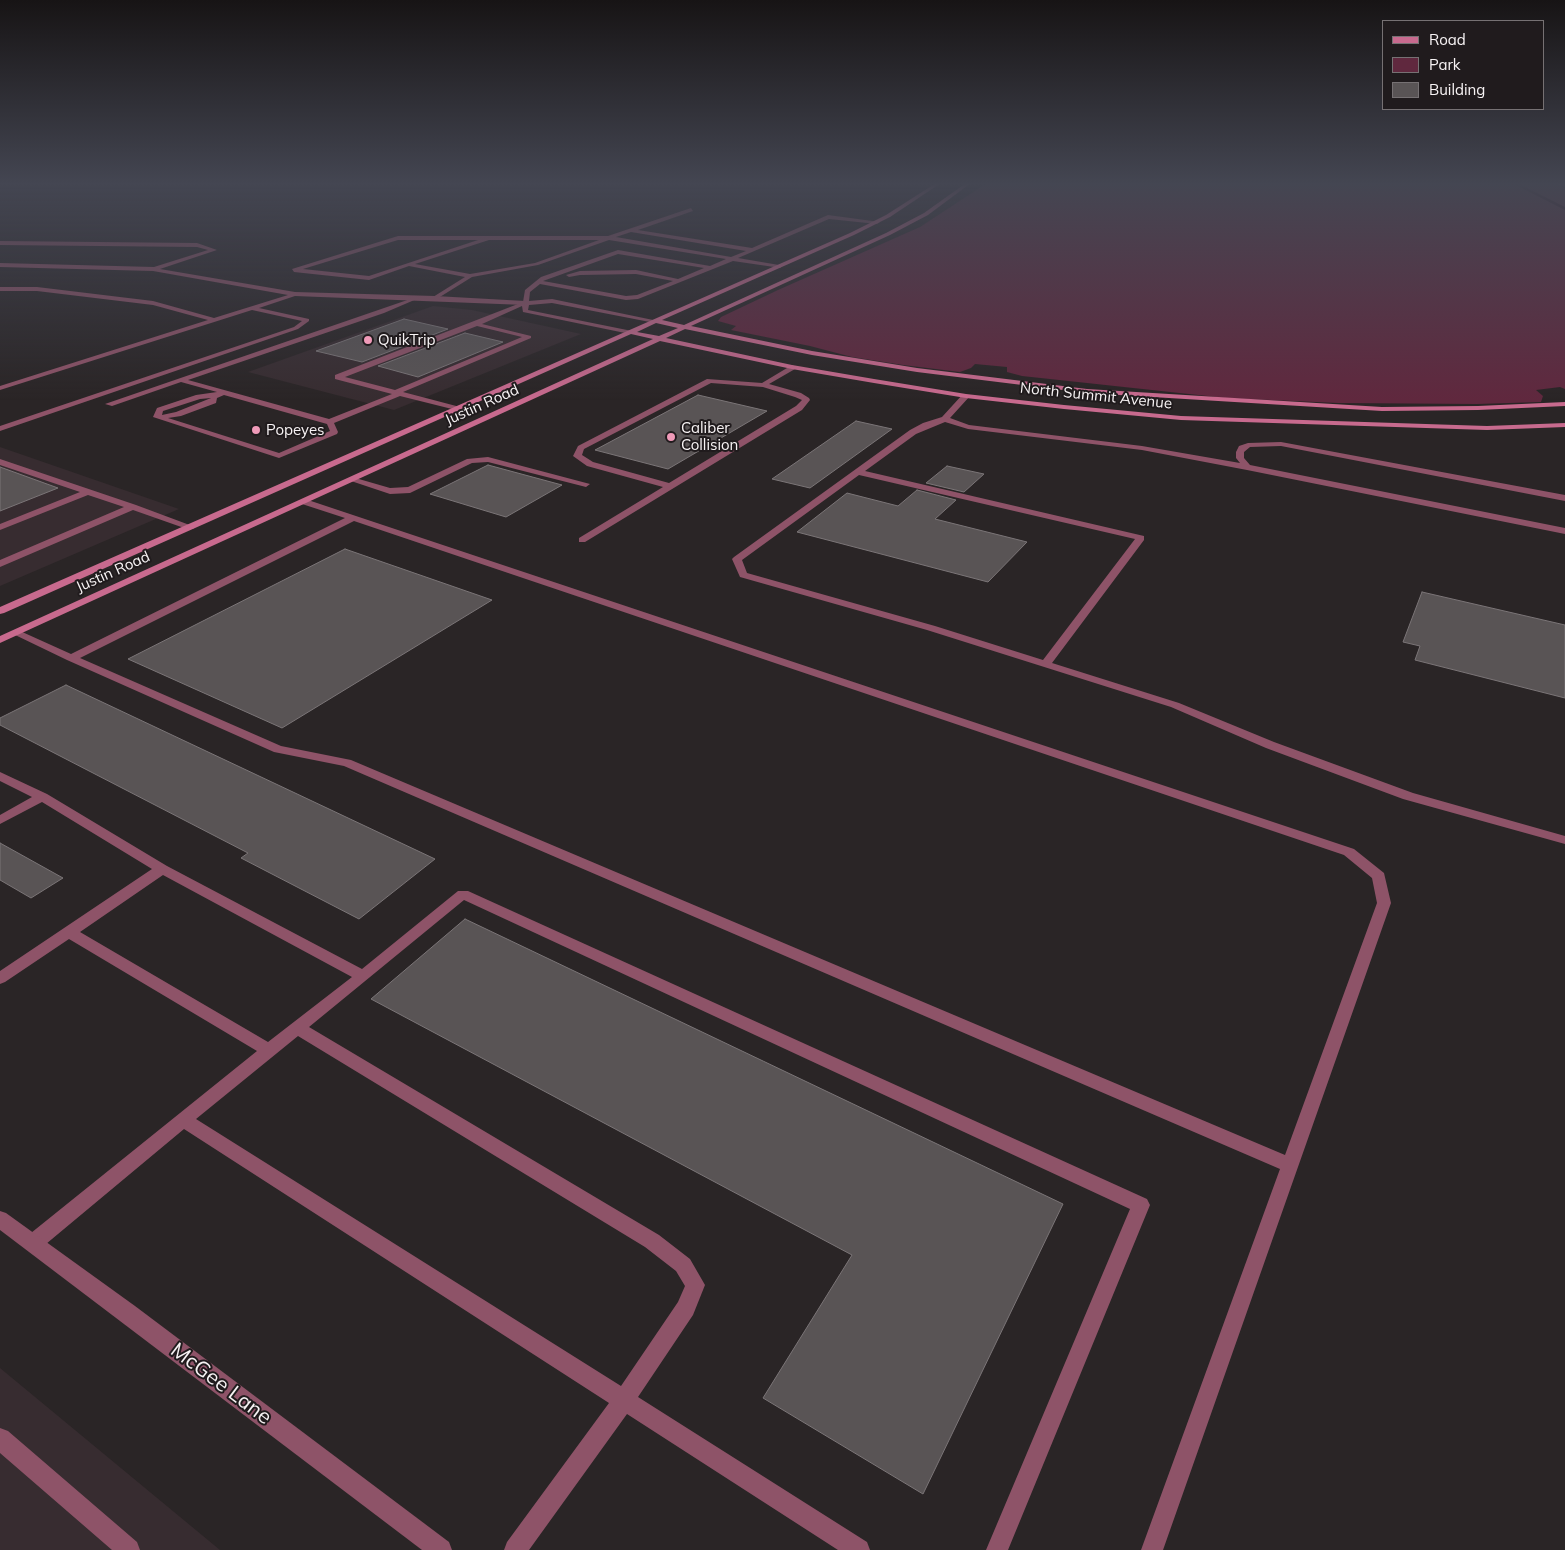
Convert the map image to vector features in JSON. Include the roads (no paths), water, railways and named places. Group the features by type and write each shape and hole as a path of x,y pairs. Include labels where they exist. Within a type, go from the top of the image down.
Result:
{"main road":[{"name":"Justin Road","path":"0,611 804,255"},
{"name":"Justin Road","path":"0,640 842,255"},
{"name":"North Summit Avenue","path":"655,321 812,353 917,370 1087,391 1382,409 1478,408 1565,404"},
{"name":"North Summit Avenue","path":"630,332 792,367 966,396 1181,418 1487,428 1565,425"},
{"path":"966,396 971,377"}],"street":[{"path":"154,269 197,255"},
{"path":"342,255 294,270 369,278 436,255"},
{"path":"407,265 470,276 536,264 561,255"},
{"path":"609,255 543,278 527,291 524,303 525,311 630,332"},
{"path":"637,255 711,268"},
{"path":"712,255 779,267"},
{"path":"540,282 626,298 641,296 741,255"},
{"path":"590,262 612,263"},
{"path":"0,265 154,269 295,294 417,297 524,303 552,301 655,321"},
{"path":"627,265 680,279"},
{"path":"641,296 566,282 560,279 564,276 580,273 636,272 680,279"},
{"path":"435,298 470,276"},
{"path":"0,289 37,289 154,303 215,320"},
{"path":"0,388 295,294"},
{"path":"109,404 382,312 417,297"},
{"path":"458,409 338,377 476,324 524,303"},
{"path":"0,429 296,328 307,320 252,308"},
{"path":"181,380 330,422 529,337 476,324"},
{"path":"763,385 792,367"},
{"path":"582,540 799,408 806,400 798,395 763,385 710,381 582,448 576,456 590,464 670,486"},
{"path":"224,392 214,396 199,397 160,410 157,417 279,456 334,432 330,422"},
{"path":"966,396 945,419 926,424 913,432 737,559 744,575 931,628 1175,705 1270,745 1408,796 1565,840"},
{"path":"945,419 968,427 1142,448 1247,467 1565,531"},
{"path":"1247,467 1240,458 1242,448 1257,443 1281,444 1565,498"},
{"path":"352,480 390,491 410,490 470,461 488,459 586,484"},
{"path":"0,462 190,527"},
{"path":"859,472 1141,538 1045,664"},
{"path":"0,527 88,492"},
{"path":"305,502 1349,852 1379,876 1384,903 1152,1550"},
{"path":"0,564 133,507"},
{"path":"71,658 353,518"},
{"path":"16,633 278,749 347,763 1290,1165"},
{"path":"0,776 42,797 162,869 363,976"},
{"path":"0,820 42,797"},
{"path":"0,978 162,869"},
{"path":"33,1243 463,894 1141,1205 997,1550"},
{"path":"69,932 269,1050"},
{"path":"297,1027 652,1241 683,1265 695,1285 686,1308 624,1400 515,1550"},
{"path":"184,1120 859,1550"},
{"name":"McGee Lane","path":"0,1219 435,1548"},
{"path":"0,1439 129,1550"}],"place":[{"name":"QuikTrip","path":"368,340"},
{"name":"Popeyes","path":"256,430"},
{"name":"Caliber Collision","path":"671,437"}]}
